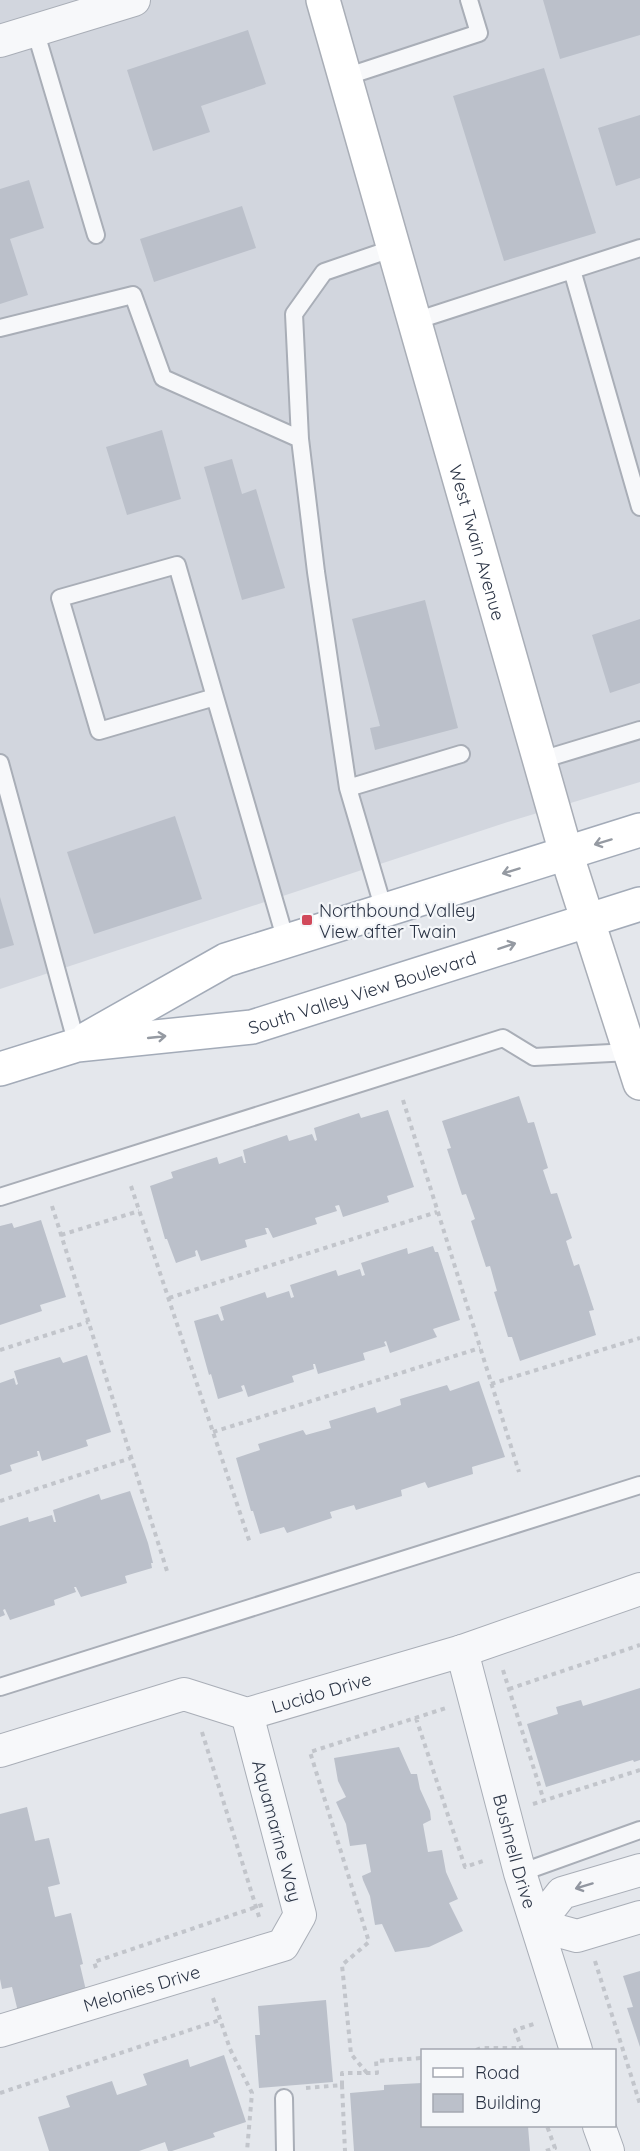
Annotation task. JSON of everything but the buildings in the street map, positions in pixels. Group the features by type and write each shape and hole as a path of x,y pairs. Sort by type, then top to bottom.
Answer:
{"main road":[{"name":"West Twain Avenue","path":"323,0 566,853 640,1083"},
{"name":"South Valley View Boulevard","path":"77,1045 226,960 640,830"},
{"name":"South Valley View Boulevard","path":"0,1069 77,1045 252,1028 640,904"}],"street":[{"path":"0,41 134,0"},
{"name":"Lucido Drive","path":"0,1751 184,1695 247,1714 462,1651 640,1589"},
{"name":"Bushnell Drive","path":"462,1651 504,1814 506,1868 537,1925 576,2049"},
{"name":"Aquamarine Way","path":"247,1714 300,1915 276,1947"},
{"path":"640,1870 562,1893 537,1925 577,1936 640,1917"},
{"name":"Melonies Drive","path":"0,2031 276,1947"},
{"path":"600,2127 608,2151"}],"lane":[{"path":"345,77 479,33 469,0"},
{"path":"35,30 96,235"},
{"path":"384,910 348,788 316,572 300,439 294,314 324,272 394,248"},
{"path":"415,321 640,248"},
{"path":"572,270 640,507"},
{"path":"0,328 133,295 163,378 300,439"},
{"path":"215,697 99,731 60,598 177,565 286,941"},
{"path":"541,760 640,730"},
{"path":"348,788 461,754"},
{"path":"0,762 77,1045"},
{"path":"0,1197 503,1038 534,1057 630,1052"},
{"path":"0,1687 640,1485"},
{"path":"506,1868 640,1830"},
{"path":"285,2151 290,2093"}],"path":[{"path":"403,1100 519,1472"},
{"path":"131,1186 250,1543"},
{"path":"50,1199 167,1571"},
{"path":"61,1235 139,1211"},
{"path":"169,1298 437,1212"},
{"path":"0,1350 88,1322"},
{"path":"491,1384 640,1338"},
{"path":"213,1432 480,1348"},
{"path":"0,1501 131,1458"},
{"path":"493,1640 544,1801"},
{"path":"509,1689 640,1646"},
{"path":"190,1696 257,1906 276,1947"},
{"path":"367,2073 351,2054 342,1965 369,1942 310,1752 474,1699"},
{"path":"416,1718 465,1868 486,1860 506,1868"},
{"path":"504,1814 640,1770"},
{"path":"105,1999 94,1962 257,1906 294,1896"},
{"path":"595,1959 640,2104"},
{"path":"204,1969 230,2049 252,2093 247,2151"},
{"path":"0,2093 220,2019"},
{"path":"478,2049 521,2049 515,2030 538,2022 540,2019"},
{"path":"345,2151 342,2073 377,2073 376,2061 421,2058"},
{"path":"290,2093 342,2085"},
{"path":"252,2093 263,2092"},
{"path":"546,2151 555,2148 547,2127"}],"shaded area":[{"path":"0,0 640,0 640,782 511,821 0,989"}],"place":[{"name":"Northbound Valley View after Twain","path":"307,920"}]}
